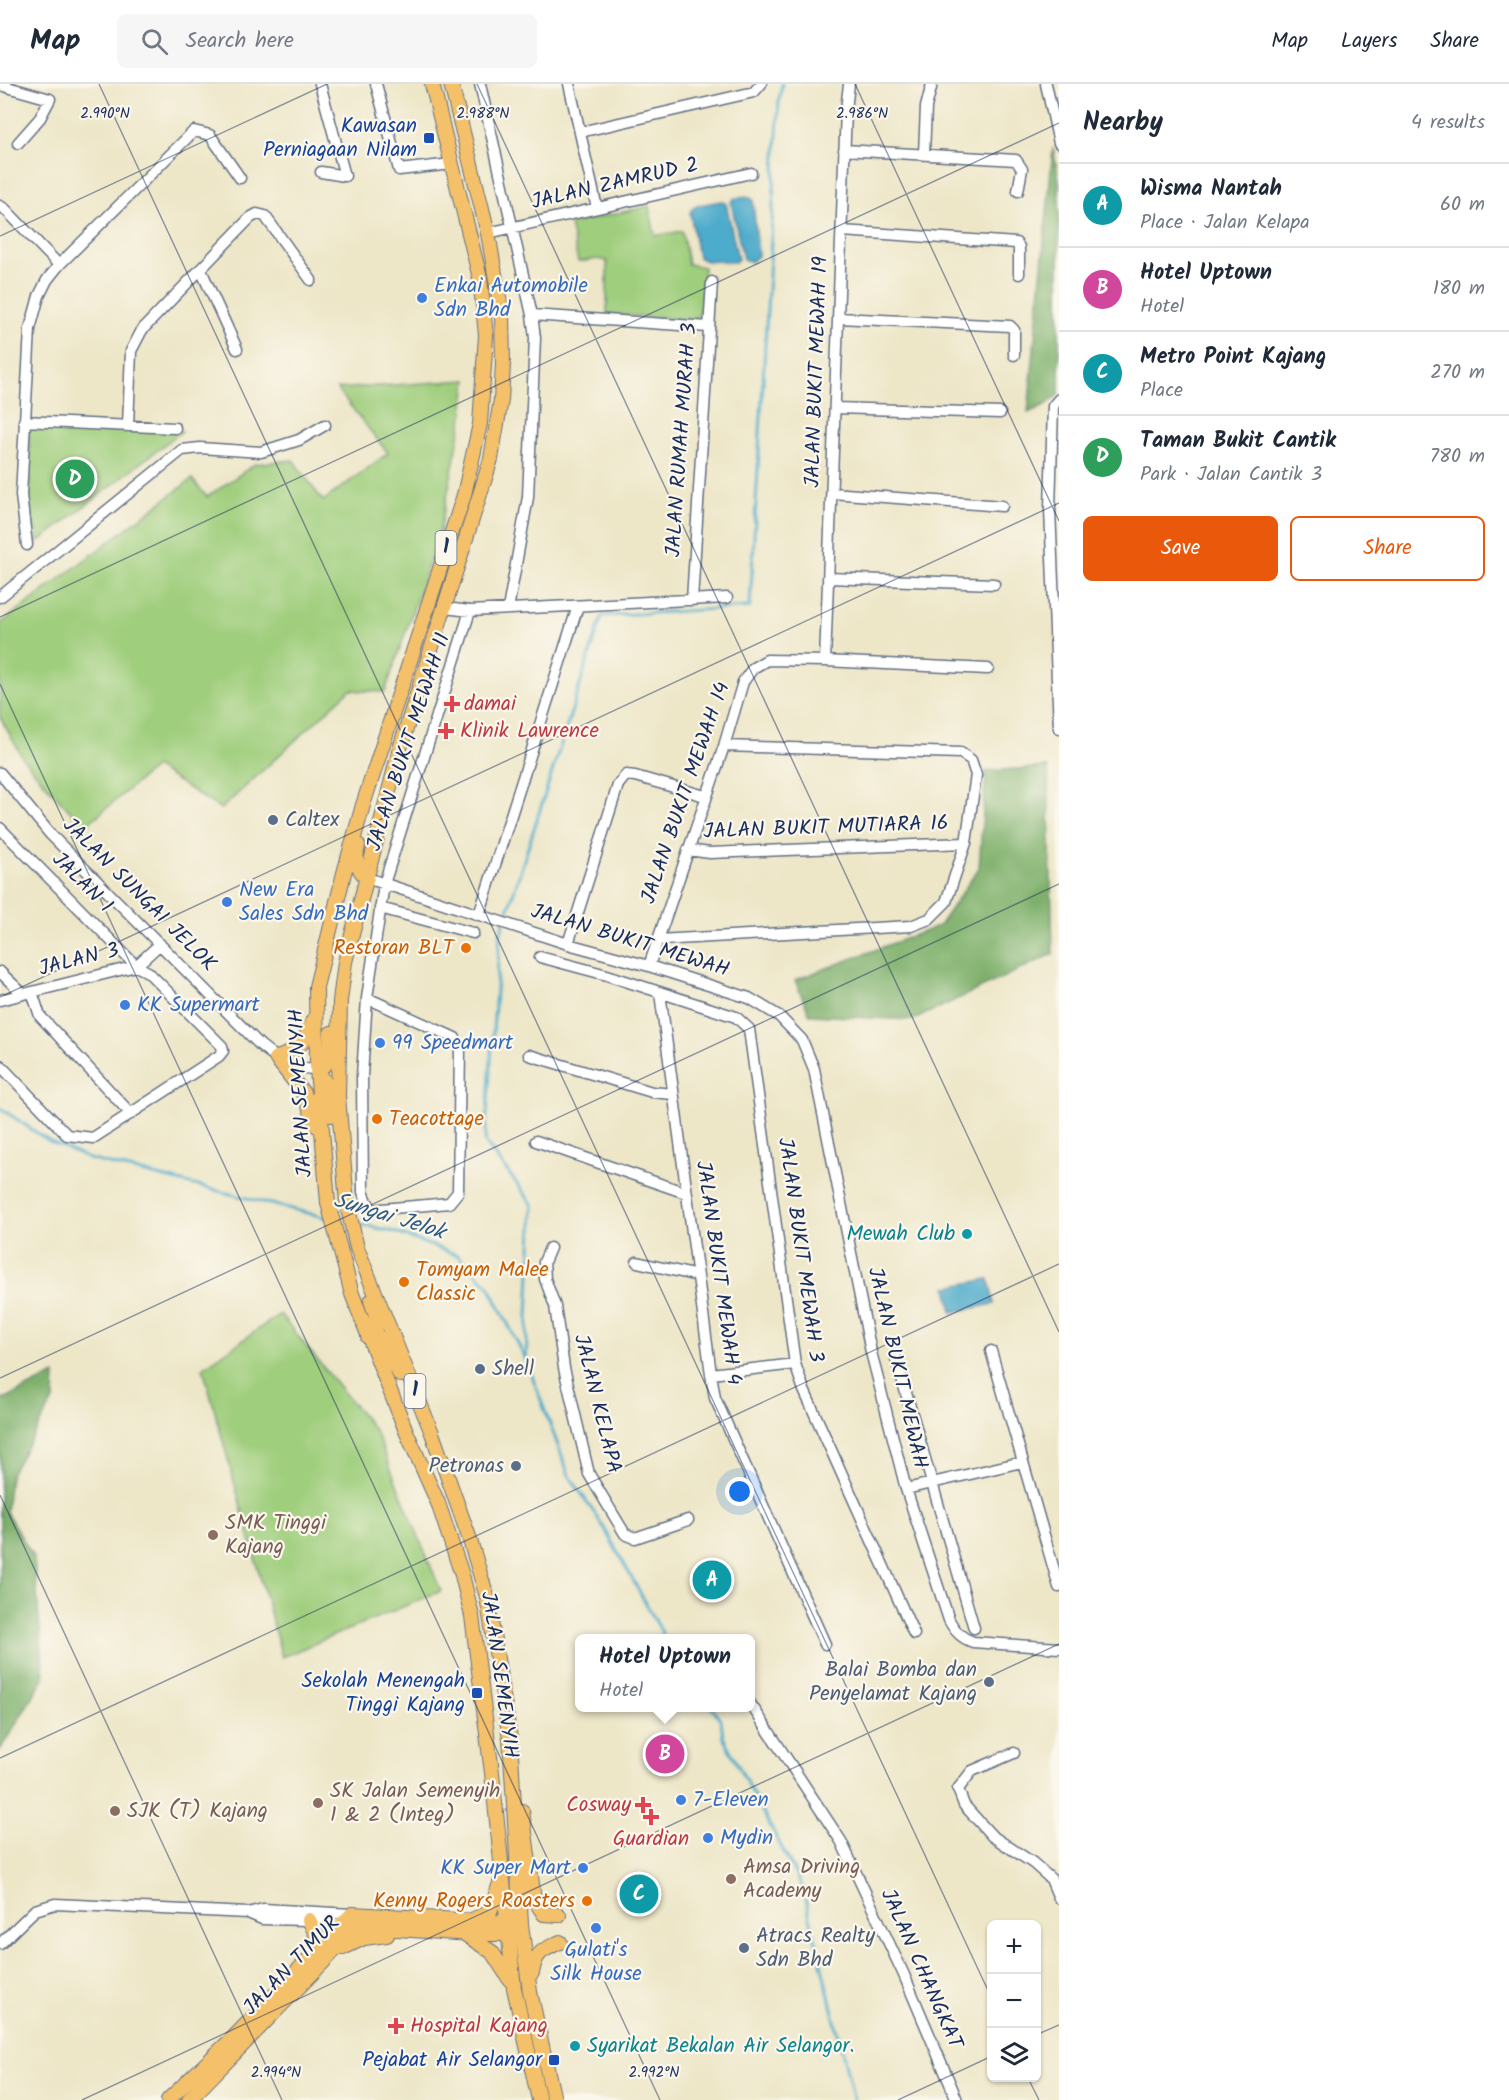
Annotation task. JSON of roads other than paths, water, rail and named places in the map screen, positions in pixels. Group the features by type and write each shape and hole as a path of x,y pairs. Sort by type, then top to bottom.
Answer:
{"main road":[{"name":"JALAN SEMENYIH","path":"432,84 480,278 485,324 485,367 480,424 464,495 363,805 318,977 317,1069 328,1203 340,1253 368,1337 438,1503 462,1575 472,1616 514,1988 539,2100"},
{"name":"JALAN SEMENYIH","path":"451,84 488,233 502,315 501,400 491,459 400,748 345,962 340,1000 338,1096 347,1204 358,1250 432,1433 469,1537 487,1597 510,1738 522,1930 530,1992 554,2100"},
{"path":"363,805 365,813 357,848 357,863 359,871 367,878"},
{"path":"336,906 351,885 367,878"},
{"path":"340,1000 333,1011 328,1063 325,1067 317,1069 328,1087 337,1160 344,1177"},
{"path":"317,1010 308,1035 298,1048 289,1055 276,1058 304,1094 322,1139"},
{"path":"358,1250 365,1283 376,1315 375,1332 368,1337"},
{"path":"368,1337 381,1338 386,1344 416,1411 432,1433"},
{"path":"510,1738 534,1899 544,1914 559,1916"},
{"path":"502,1877 490,1912 464,1928 492,1952 514,1988"},
{"path":"309,1920 318,1938 313,1956"},
{"name":"JALAN TIMUR","path":"356,1921 403,1929 507,1927 522,1930"},
{"name":"JALAN TIMUR","path":"168,2100 235,2036 313,1956 356,1921 464,1928"},
{"name":"JALAN TIMUR","path":"189,2100 333,1953 356,1921"},
{"path":"333,1953 364,1938 393,1934 403,1929"},
{"path":"530,1992 535,1958 540,1952 560,1942"}],"street":[{"path":"320,84 345,176 321,172"},
{"path":"376,84 399,170 452,164"},
{"path":"480,84 513,227 535,338 529,486 508,609"},
{"path":"569,84 597,208"},
{"path":"580,132 754,92 761,84"},
{"name":"JALAN BUKIT MEWAH 19","path":"825,661 844,150 849,84"},
{"path":"924,154 926,107 932,84"},
{"path":"1046,84 1059,143"},
{"path":"0,85 50,99 40,118 18,143"},
{"path":"27,545 21,495 30,329 39,296 47,280 59,265 194,131 210,135 240,178"},
{"path":"844,150 1016,160 1022,169 1018,191"},
{"name":"JALAN ZAMRUD 2","path":"488,233 751,173"},
{"path":"0,206 59,265"},
{"path":"128,426 132,351 142,330 250,218 257,214 265,216 311,279"},
{"path":"842,231 1016,243 1019,247 1019,274"},
{"path":"201,270 237,349"},
{"name":"JALAN RUMAH MURAH 3","path":"692,600 712,282"},
{"path":"532,315 709,327"},
{"path":"838,318 1010,326 1014,330 1014,355"},
{"path":"1059,399 1053,406 1059,728"},
{"path":"835,408 1000,413"},
{"path":"24,421 175,428"},
{"path":"0,597 182,450 200,448 261,452 299,440 326,425"},
{"path":"832,493 1002,506"},
{"path":"828,578 994,584"},
{"path":"445,609 471,611 728,598"},
{"path":"479,915 578,606"},
{"name":"JALAN BUKIT MEWAH 11","path":"367,998 455,1038 460,1048 458,1192 449,1203 371,1210 363,1192 362,1076 367,998 384,884 471,611"},
{"name":"JALAN BUKIT MEWAH 14","path":"649,966 705,796 724,746 743,681 753,668 766,660 825,661"},
{"path":"825,661 988,669"},
{"path":"658,940 911,926 928,920 946,902 966,843 976,775 971,760 961,753 724,746"},
{"name":"JALAN SUNGAI JELOK","path":"0,773 51,835 245,1030 276,1058 297,1069 317,1069"},
{"path":"568,944 618,785 626,776 635,776 705,796"},
{"name":"JALAN 1","path":"0,828 136,966 148,972 222,1046 224,1051 131,1114"},
{"name":"JALAN BUKIT MUTIARA 16","path":"687,850 710,853 966,843"},
{"name":"JALAN BUKIT MEWAH","path":"367,878 568,944 649,966 749,998 779,1016 802,1040 814,1069 871,1352 906,1489 950,1620 955,1630 965,1639 974,1642 1059,1648"},
{"path":"380,908 473,933"},
{"name":"JALAN 3","path":"0,1000 136,966 160,944"},
{"path":"540,957 660,993"},
{"path":"606,975 612,957"},
{"path":"0,972 27,993 40,1016 131,1114 93,1138 67,1135 0,1065"},
{"name":"JALAN BUKIT MEWAH 3","path":"660,993 736,1017 749,1029 795,1364 804,1390 914,1634"},
{"name":"JALAN BUKIT MEWAH 4","path":"660,993 711,1374 720,1410 825,1644"},
{"path":"529,1055 652,1092 673,1094"},
{"path":"536,1141 686,1193"},
{"name":"JALAN KELAPA","path":"550,1248 544,1262 545,1279 555,1306 564,1368 589,1474 626,1534 635,1538 688,1520"},
{"path":"637,1262 698,1276"},
{"path":"991,1351 1059,1587"},
{"path":"895,1355 974,1628"},
{"path":"711,1374 795,1364"},
{"path":"906,1489 1022,1462"},
{"name":"JALAN CHANGKAT","path":"755,1711 841,1841 904,1975 957,2100"},
{"path":"1014,1753 972,1771 958,1789 964,1805 992,1836 1033,1863 1051,1879 1059,1898"},
{"path":"0,1944 35,1910 55,1904 248,1913 262,1909 356,1921"},
{"path":"248,1913 262,1919 356,1921"}],"water":[{"path":"749,197 753,200 758,256 751,262 743,259 731,202 735,198"},
{"path":"721,201 726,203 738,259 735,262 706,261 698,257 690,212 695,206"},
{"path":"989,1279 994,1304 952,1312 947,1287"}],"waterway":[{"path":"526,1360 533,1205 485,1142 500,935 602,616 750,607 779,101 782,84"},
{"name":"Sungai Jelok","path":"0,1108 49,1141 89,1159 328,1218"},
{"name":"Sungai Jelok","path":"355,1223 394,1232 457,1255 489,1286 526,1360 569,1475 603,1526 663,1634"},
{"name":"Sungai Jelok","path":"715,1712 721,1720 723,1737 803,1888 854,2100"}],"place":[{"name":"Kawasan Perniagaan Nilam","path":"429,138"},
{"name":"Enkai Automobile Sdn Bhd","path":"422,298"},
{"name":"Taman Bukit Cantik","path":"75,479"},
{"name":"damai","path":"452,704"},
{"name":"Klinik Lawrence","path":"446,731"},
{"name":"Caltex","path":"273,820"},
{"name":"New Era Sales Sdn Bhd","path":"227,902"},
{"name":"Restoran BLT","path":"466,948"},
{"name":"KK Supermart","path":"125,1005"},
{"name":"99 Speedmart","path":"380,1043"},
{"name":"Teacottage","path":"377,1119"},
{"name":"Mewah Club","path":"967,1234"},
{"name":"Tomyam Malee Classic","path":"404,1282"},
{"name":"Shell","path":"480,1369"},
{"name":"Petronas","path":"516,1466"},
{"name":"SMK Tinggi Kajang","path":"213,1535"},
{"name":"Wisma Nantah","path":"712,1580"},
{"name":"Balai Bomba dan Penyelamat Kajang","path":"989,1682"},
{"name":"Sekolah Menengah Tinggi Kajang","path":"477,1693"},
{"name":"Hotel Uptown","path":"665,1754"},
{"name":"7-Eleven","path":"681,1800"},
{"name":"SK Jalan Semenyih 1 & 2 (Integ)","path":"318,1803"},
{"name":"Cosway","path":"643,1805"},
{"name":"SJK (T) Kajang","path":"115,1811"},
{"name":"Guardian","path":"651,1817"},
{"name":"Mydin","path":"708,1838"},
{"name":"KK Super Mart","path":"583,1868"},
{"name":"Amsa Driving Academy","path":"731,1879"},
{"name":"Metro Point Kajang","path":"639,1894"},
{"name":"Kenny Rogers Roasters","path":"587,1901"},
{"name":"Gulati's Silk House","path":"596,1928"},
{"name":"Atracs Realty Sdn Bhd","path":"744,1948"},
{"name":"Hospital Kajang","path":"396,2026"},
{"name":"Syarikat Bekalan Air Selangor.","path":"575,2046"},
{"name":"Pejabat Air Selangor","path":"554,2060"}]}
